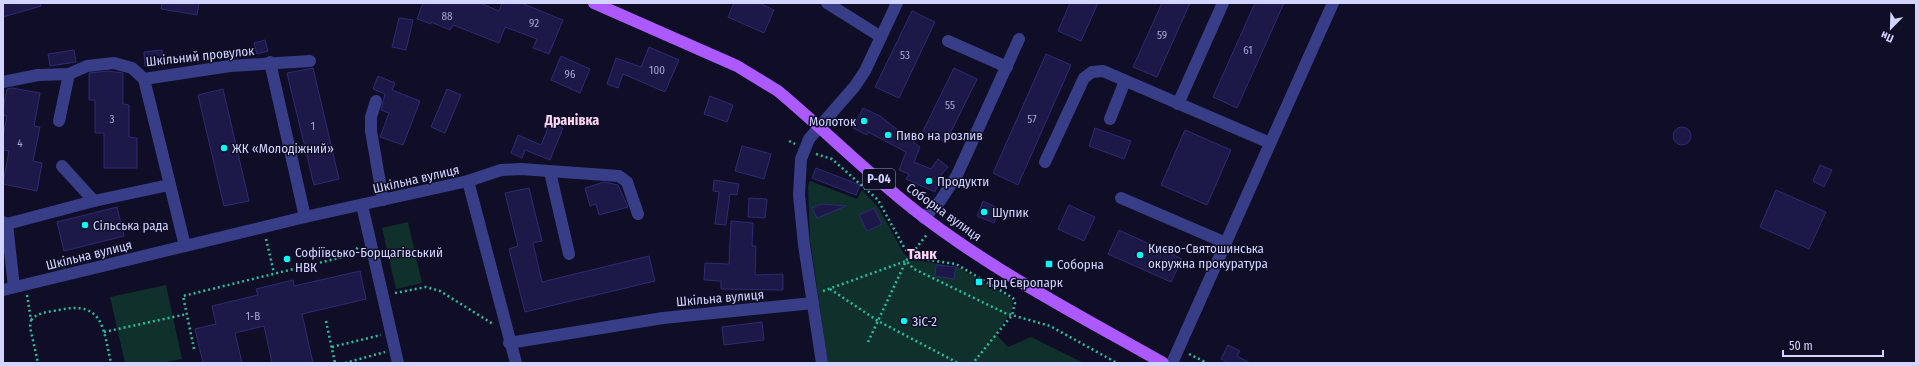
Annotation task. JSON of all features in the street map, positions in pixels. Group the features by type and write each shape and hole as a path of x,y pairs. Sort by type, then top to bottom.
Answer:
{"main road":[{"name":"Соборна вулиця","path":"594,3 757,76 778,91 819,125 929,221 1015,278 1163,363"}],"street":[{"path":"827,3 881,37"},
{"path":"822,363 812,299 799,195 799,177 804,148 819,125 855,86 897,3"},
{"path":"1178,104 1223,3"},
{"path":"1172,363 1333,3"},
{"path":"929,221 957,175 1019,39"},
{"path":"948,41 1007,67"},
{"name":"Шкільний провулок","path":"3,82 38,75 69,74 87,66 114,63 132,68 144,79 230,66 270,62 310,61"},
{"path":"270,62 305,217"},
{"path":"1045,162 1084,78 1092,72 1103,71 1270,144"},
{"path":"59,121 69,74"},
{"path":"144,79 184,246"},
{"path":"1110,119 1125,81"},
{"path":"376,101 371,116 371,131 383,200"},
{"path":"62,166 94,201"},
{"path":"468,181 501,170 521,169 619,176 627,182 638,214"},
{"path":"550,172 569,254"},
{"name":"Шкільна вулиця","path":"14,287 305,217 468,181 509,343 663,318 812,299"},
{"path":"14,287 5,223 94,201 169,185"},
{"path":"1121,198 1226,243"},
{"path":"362,205 398,363"},
{"path":"509,343 516,363"}],"path":[{"path":"789,141 832,159 866,188 878,200 904,249 911,255 916,258 956,264 1013,298 1015,303 1012,315 973,363"},
{"path":"868,342 906,261 911,255 929,221"},
{"path":"264,228 274,273"},
{"path":"194,349 183,296 351,254 356,247 371,243"},
{"path":"812,299 829,288 906,261"},
{"path":"906,261 914,269 1012,315 1050,326 1117,363"},
{"path":"383,296 426,286 440,291 497,326 505,324"},
{"path":"14,287 31,320"},
{"path":"829,288 878,321 958,363"},
{"path":"38,363 30,327 31,320 36,314 71,307 87,309 97,317 104,332 111,363"},
{"path":"104,332 187,314"},
{"path":"326,321 335,363"},
{"path":"332,347 391,333"},
{"path":"1178,348 1207,363"},
{"path":"345,363 395,350"}],"green space":[{"path":"810,181 857,199 862,190 878,207 904,254 914,260 958,267 1012,299 1012,310 996,334 1008,347 1031,337 1084,363 828,363 810,240 808,186"},
{"path":"408,222 422,283 396,289 382,228"},
{"path":"166,285 182,359 161,363 125,363 110,297"}],"building":[{"path":"3,3 40,3 41,6 3,17"},
{"path":"162,3 199,3 197,15 161,9"},
{"path":"423,3 480,3 499,11 502,3 521,3 563,20 549,54 533,48 537,39 505,27 499,43 453,25 450,30 431,22 431,24 417,19"},
{"path":"734,3 759,3 774,10 764,33 728,17"},
{"path":"1070,3 1098,3 1081,41 1058,31"},
{"path":"1162,3 1190,3 1157,77 1133,67"},
{"path":"1255,3 1284,3 1237,108 1213,97"},
{"path":"912,11 935,22 899,98 875,87"},
{"path":"399,18 413,20 406,50 392,47"},
{"path":"265,40 268,51 257,54 254,43"},
{"path":"649,47 679,60 665,92 623,74 618,88 607,84 616,58 641,67"},
{"path":"74,50 76,62 50,66 48,54"},
{"path":"162,50 163,64 145,66 144,52"},
{"path":"1046,54 1071,65 1018,185 993,173"},
{"path":"561,56 590,69 580,93 551,80"},
{"path":"313,68 339,179 314,185 287,73"},
{"path":"954,68 977,79 946,142 923,131"},
{"path":"108,71 123,73 123,104 129,105 129,137 137,138 137,168 104,168 104,133 95,133 95,100 89,100 89,73"},
{"path":"378,76 395,83 392,90 420,101 403,145 380,137 389,113 381,110 385,94 373,89"},
{"path":"12,88 40,93 34,126 40,127 33,161 42,163 37,191 3,184 9,151 3,150 3,136 7,116 3,115 3,109 7,89"},
{"name":"ЖК «Молодіжний»","path":"223,89 249,201 224,206 198,95"},
{"path":"447,89 461,95 445,133 431,127"},
{"path":"710,96 733,105 727,122 704,114"},
{"path":"863,108 880,116 920,147 914,162 931,169 938,159 948,167 942,174 935,192 906,179 909,174 899,170 906,152 868,132 867,135 853,128"},
{"path":"550,123 563,128 550,160 525,150 522,158 511,153 518,135 541,145"},
{"path":"1682,127 1686,128 1690,132 1690,140 1686,144 1682,145 1678,144 1674,140 1673,136 1674,132 1678,128"},
{"path":"1095,128 1131,141 1124,159 1089,146"},
{"path":"1185,130 1231,150 1207,205 1161,185"},
{"path":"742,146 771,154 764,179 735,171"},
{"path":"1820,165 1832,170 1824,187 1813,181"},
{"path":"816,168 860,185 856,195 812,178"},
{"path":"714,180 739,184 737,195 730,194 726,225 715,224 719,192 713,191"},
{"path":"604,182 618,185 628,207 599,215 596,204 590,206 585,188"},
{"path":"529,188 542,241 533,243 542,282 649,256 655,281 525,312 509,249 518,246 505,193"},
{"path":"1776,190 1826,212 1809,249 1760,227"},
{"path":"749,198 767,199 765,218 748,217"},
{"path":"983,201 1000,209 994,223 977,216"},
{"path":"822,204 846,206 817,218 812,208"},
{"path":"1069,205 1095,217 1084,241 1058,229"},
{"path":"117,207 124,236 64,251 57,222"},
{"path":"874,208 882,224 867,231 859,215"},
{"path":"731,221 753,223 752,246 756,246 755,275 783,274 783,290 721,289 721,281 704,280 705,263 729,264"},
{"path":"1119,230 1182,259 1171,282 1108,254"},
{"path":"936,265 956,267 954,279 935,276"},
{"path":"360,271 366,299 302,314 313,363 272,363 264,326 235,333 242,363 203,363 195,329 216,324 212,306 258,295 256,289 293,280 294,286"},
{"path":"762,322 764,340 724,345 722,327"},
{"path":"1228,345 1240,351 1237,356 1250,363 1229,363 1221,359"}],"place":[{"name":"Молоток","path":"864,121"},
{"name":"Пиво на розлив","path":"888,135"},
{"name":"ЖК «Молодіжний»","path":"224,148"},
{"name":"Продукти","path":"929,181"},
{"name":"Шупик","path":"984,212"},
{"name":"Сільська рада","path":"85,225"},
{"name":"Києво-Святошинська окружна прокуратура","path":"1140,255"},
{"name":"Софіївсько-Борщагівський НВК","path":"287,259"},
{"name":"Соборна","path":"1049,264"},
{"name":"Трц Європарк","path":"979,282"},
{"name":"ЗіС-2","path":"904,321"}],"district":[{"name":"Дранівка","path":"572,120"},
{"name":"Танк","path":"922,254"}]}
